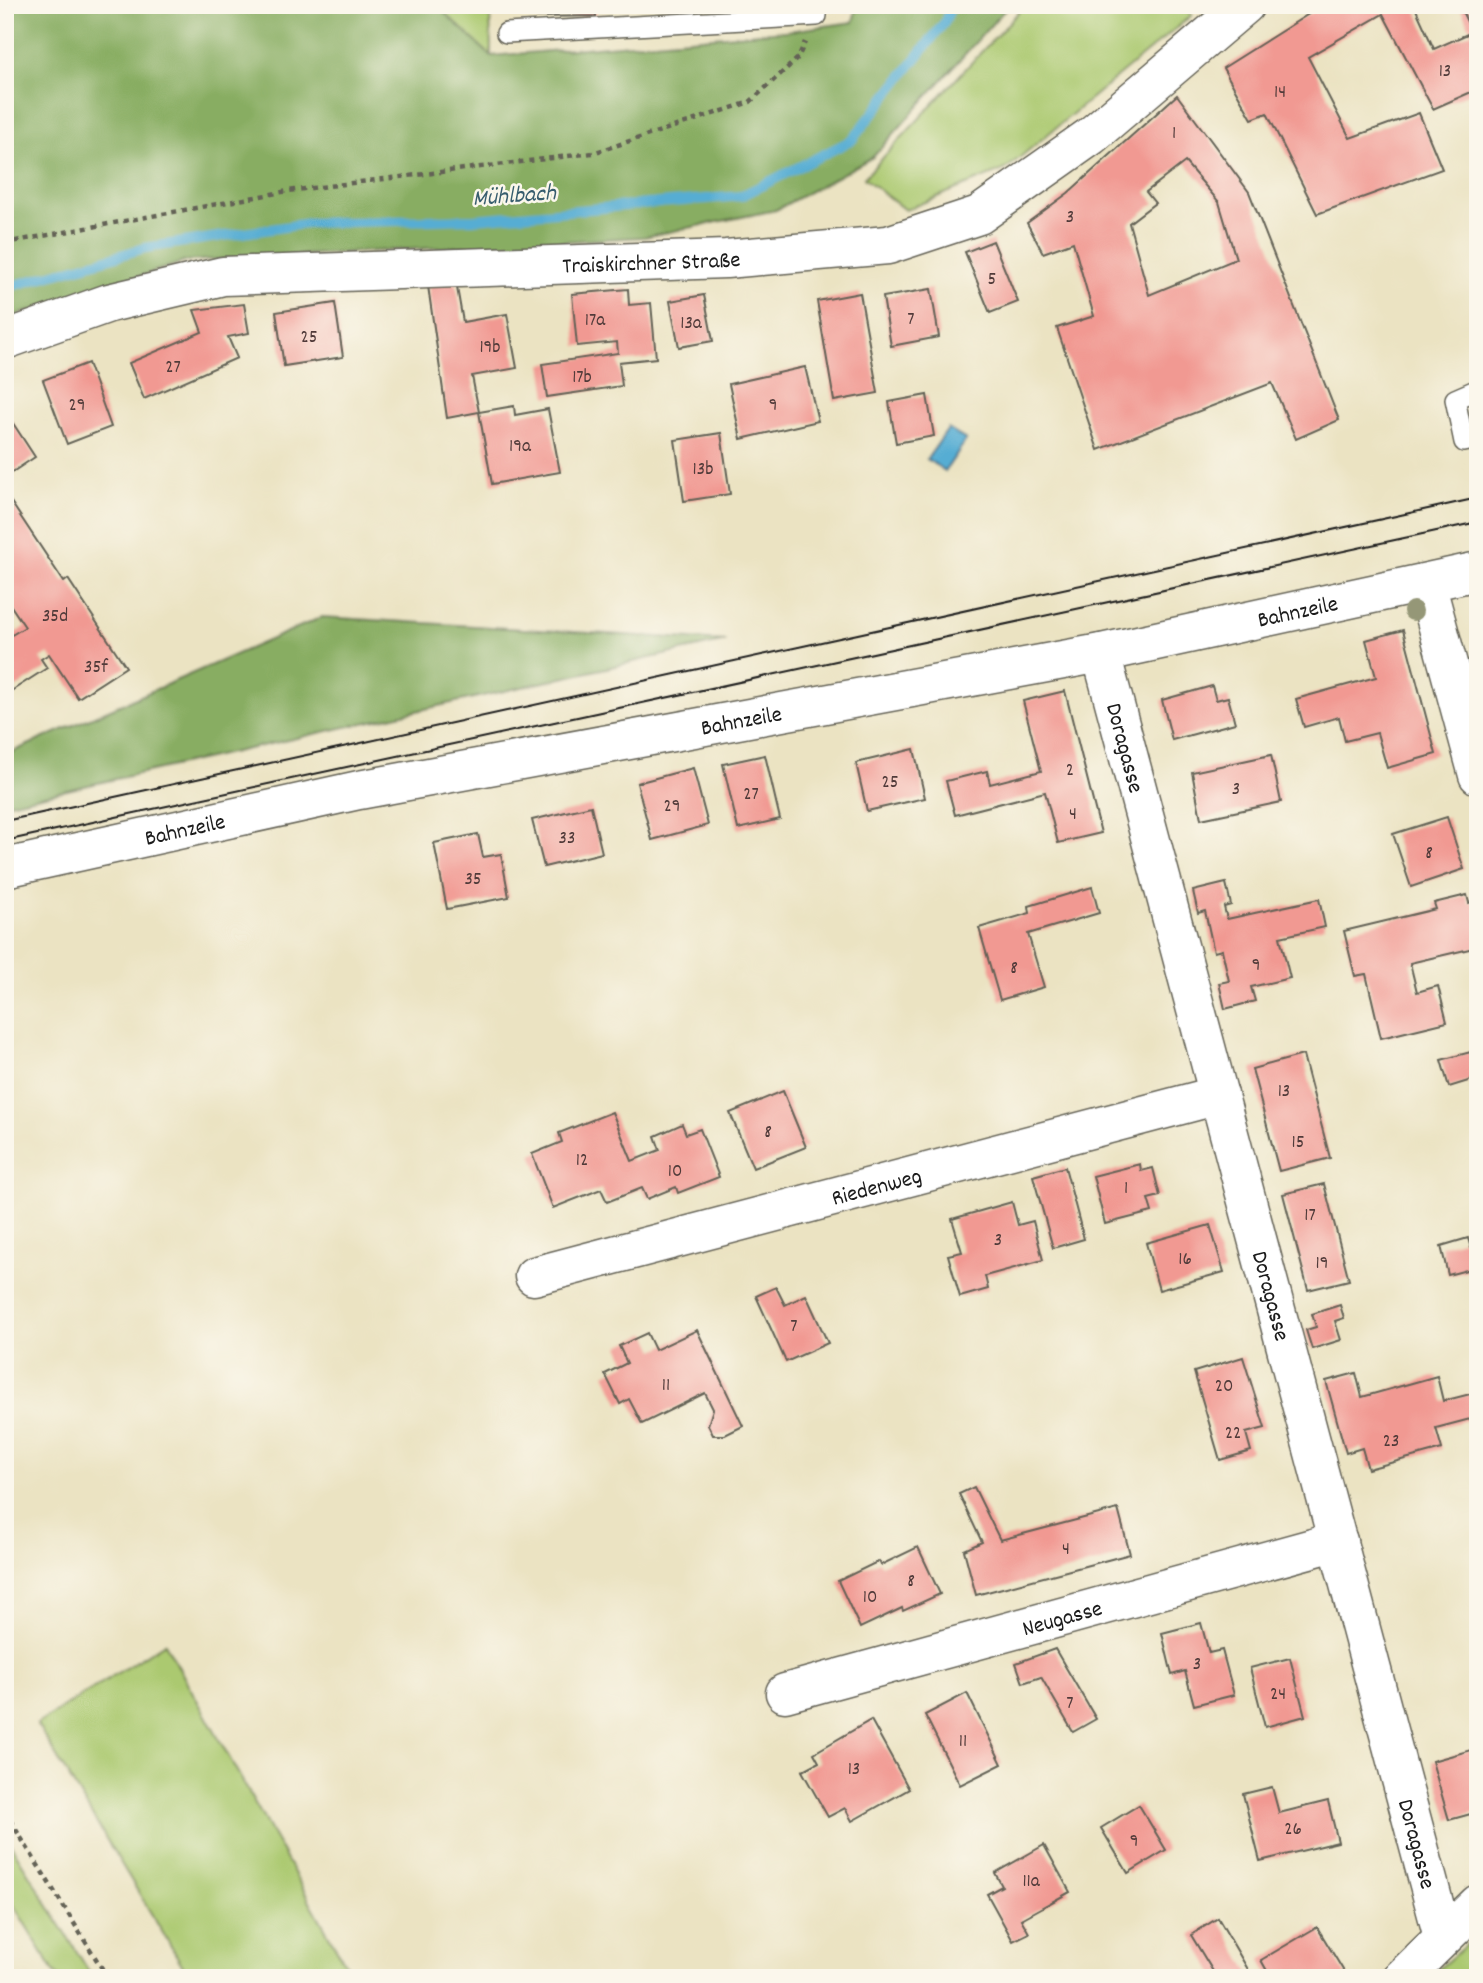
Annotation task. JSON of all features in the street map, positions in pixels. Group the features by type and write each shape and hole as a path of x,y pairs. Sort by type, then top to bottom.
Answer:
{"street":[{"name":"Traiskirchner Straße","path":"5,340 108,303 223,276 726,259 888,245 979,215 1091,136 1232,9"},
{"name":"Bahnzeile","path":"5,868 359,790 1101,653 1478,571"},
{"path":"1426,583 1478,775"},
{"name":"Doragasse","path":"1101,653 1443,1937"},
{"name":"Riedenweg","path":"534,1276 1219,1095"},
{"name":"Neugasse","path":"785,1693 1338,1541"},
{"path":"1402,1978 1478,1904"}],"lane":[{"path":"506,33 817,11"},
{"path":"1478,389 1455,399 1464,442 1478,439"}],"path":[{"path":"5,243 288,191 593,153 750,102 798,58 817,11"},
{"path":"5,1812 108,1978"}],"green space":[{"path":"5,5 436,5 491,56 796,30 853,22 857,5 1009,5 873,157 776,210 644,237 187,261 5,319"},
{"path":"436,5 490,5 491,56"},
{"path":"1025,5 1182,5 1192,15 1006,169 905,210 864,178"},
{"path":"322,617 726,641 5,804 5,755"},
{"path":"165,1643 353,1978 190,1978 37,1724"},
{"path":"5,1835 93,1978 58,1978 5,1891"},
{"path":"1468,1943 1478,1960 1478,1978 1436,1978 1434,1973"}],"water":[{"path":"948,429 966,440 945,471 927,459"}],"building":[{"path":"535,5 596,5 596,16 535,17"},
{"path":"1323,5 1414,5 1434,49 1472,32 1459,5 1478,5 1478,89 1433,109 1383,14 1308,57 1350,138 1419,113 1442,169 1317,214 1267,113 1252,119 1223,68"},
{"path":"1177,95 1249,192 1339,420 1296,439 1272,383 1098,450 1057,328 1094,316 1073,242 1043,253 1027,223 1068,193","holes":["1185,162 1219,202 1236,259 1149,295 1129,223 1155,203 1146,192"]},
{"path":"993,241 1018,302 990,313 965,252"},
{"path":"456,282 463,322 507,314 517,368 472,376 479,412 447,418 428,286"},
{"path":"628,289 629,305 651,303 656,358 619,362 622,386 547,397 542,364 618,353 617,342 577,346 572,294"},
{"path":"931,289 939,337 891,346 883,297"},
{"path":"860,293 878,393 834,401 817,301"},
{"path":"704,295 713,341 679,347 670,301"},
{"path":"335,303 343,357 284,366 276,312"},
{"path":"244,304 249,333 228,337 237,358 144,399 129,363 202,332 194,310"},
{"path":"88,363 111,427 67,444 43,380"},
{"path":"805,367 818,421 741,439 729,384"},
{"path":"927,395 934,436 896,443 889,402"},
{"path":"514,406 515,415 548,409 560,472 492,484 479,412"},
{"path":"5,411 35,457 5,477"},
{"path":"721,433 730,494 684,501 675,440"},
{"path":"5,493 64,582 68,579 126,667 78,698 49,654 41,659 47,668 5,695 5,639 25,627 5,597"},
{"path":"1403,630 1436,754 1387,768 1377,733 1345,741 1339,717 1304,727 1296,699 1376,677 1366,640"},
{"path":"1212,686 1216,700 1228,697 1235,723 1172,740 1162,700"},
{"path":"1065,691 1101,833 1058,843 1045,792 955,815 946,781 987,771 990,784 1041,771 1023,701"},
{"path":"914,749 925,798 867,811 856,763"},
{"path":"765,755 780,819 738,829 723,764"},
{"path":"1271,755 1281,802 1201,819 1192,772"},
{"path":"693,768 708,825 652,840 637,783"},
{"path":"591,806 602,853 544,867 532,820"},
{"path":"1447,817 1464,869 1411,887 1393,834"},
{"path":"478,834 483,857 501,854 509,897 447,909 434,843"},
{"path":"1226,883 1231,905 1224,907 1227,919 1319,899 1325,927 1280,937 1290,978 1251,987 1255,1001 1225,1009 1219,983 1229,981 1222,950 1214,952 1205,911 1198,913 1193,891"},
{"path":"1092,887 1099,913 1028,934 1044,987 1000,1000 979,928 1030,913 1029,906"},
{"path":"1467,895 1469,903 1474,901 1478,915 1478,947 1410,963 1417,992 1438,986 1447,1022 1381,1038 1366,974 1355,976 1344,931 1436,909 1434,903"},
{"path":"1478,1050 1478,1078 1449,1087 1441,1060"},
{"path":"1303,1055 1330,1158 1279,1171 1252,1069"},
{"path":"783,1091 806,1147 753,1168 730,1113"},
{"path":"612,1112 632,1161 660,1150 655,1136 682,1124 686,1134 700,1129 719,1177 678,1193 676,1187 647,1199 642,1188 607,1202 601,1189 553,1208 532,1154 562,1142 559,1133"},
{"path":"1140,1164 1141,1171 1153,1168 1160,1196 1148,1199 1152,1212 1105,1224 1093,1176"},
{"path":"1065,1167 1084,1239 1053,1248 1033,1176"},
{"path":"1324,1184 1349,1280 1308,1290 1283,1194"},
{"path":"1012,1202 1018,1225 1033,1221 1043,1260 985,1276 988,1289 960,1297 948,1255 962,1252 952,1219"},
{"path":"1210,1225 1224,1272 1159,1290 1146,1243"},
{"path":"1468,1238 1471,1248 1478,1246 1478,1267 1448,1275 1441,1246"},
{"path":"776,1287 785,1305 806,1295 828,1343 786,1362 756,1296"},
{"path":"1340,1305 1344,1318 1335,1321 1341,1340 1312,1349 1306,1330 1316,1327 1312,1314"},
{"path":"697,1330 743,1426 725,1435 713,1435 708,1425 713,1409 705,1393 642,1424 629,1399 620,1404 605,1374 627,1363 619,1346 647,1333 655,1350"},
{"path":"1243,1357 1265,1428 1246,1433 1251,1451 1220,1460 1194,1372"},
{"path":"1356,1373 1362,1397 1437,1376 1443,1401 1478,1392 1478,1417 1436,1428 1442,1449 1368,1469 1362,1448 1346,1453 1326,1381"},
{"path":"974,1487 1000,1540 1118,1509 1130,1554 976,1595 964,1550 982,1542 959,1494"},
{"path":"918,1547 940,1594 860,1628 838,1581 879,1561 881,1565"},
{"path":"1201,1623 1209,1653 1222,1650 1234,1695 1194,1705 1185,1671 1172,1675 1162,1633"},
{"path":"1055,1649 1096,1719 1073,1732 1041,1677 1023,1683 1016,1663"},
{"path":"1290,1658 1305,1716 1265,1727 1250,1668"},
{"path":"967,1693 1002,1764 960,1785 925,1715"},
{"path":"871,1720 909,1789 852,1821 845,1808 828,1817 802,1771 819,1762 814,1753"},
{"path":"1475,1749 1478,1760 1478,1812 1449,1820 1432,1761"},
{"path":"1272,1787 1279,1813 1328,1801 1338,1842 1260,1861 1243,1794"},
{"path":"1139,1805 1166,1850 1128,1873 1101,1828"},
{"path":"1044,1845 1070,1892 1021,1919 1029,1933 1013,1941 987,1894 1002,1886 995,1873"},
{"path":"1218,1918 1253,1978 1217,1978 1191,1935"},
{"path":"1317,1927 1346,1975 1341,1978 1271,1978 1261,1960"}],"waterway":[{"name":"Mühlbach","path":"5,288 145,248 310,223 475,219 741,196 852,140 944,23 952,5"}],"tram line":[{"path":"5,821 1478,498"},
{"path":"5,841 1478,522"}]}
